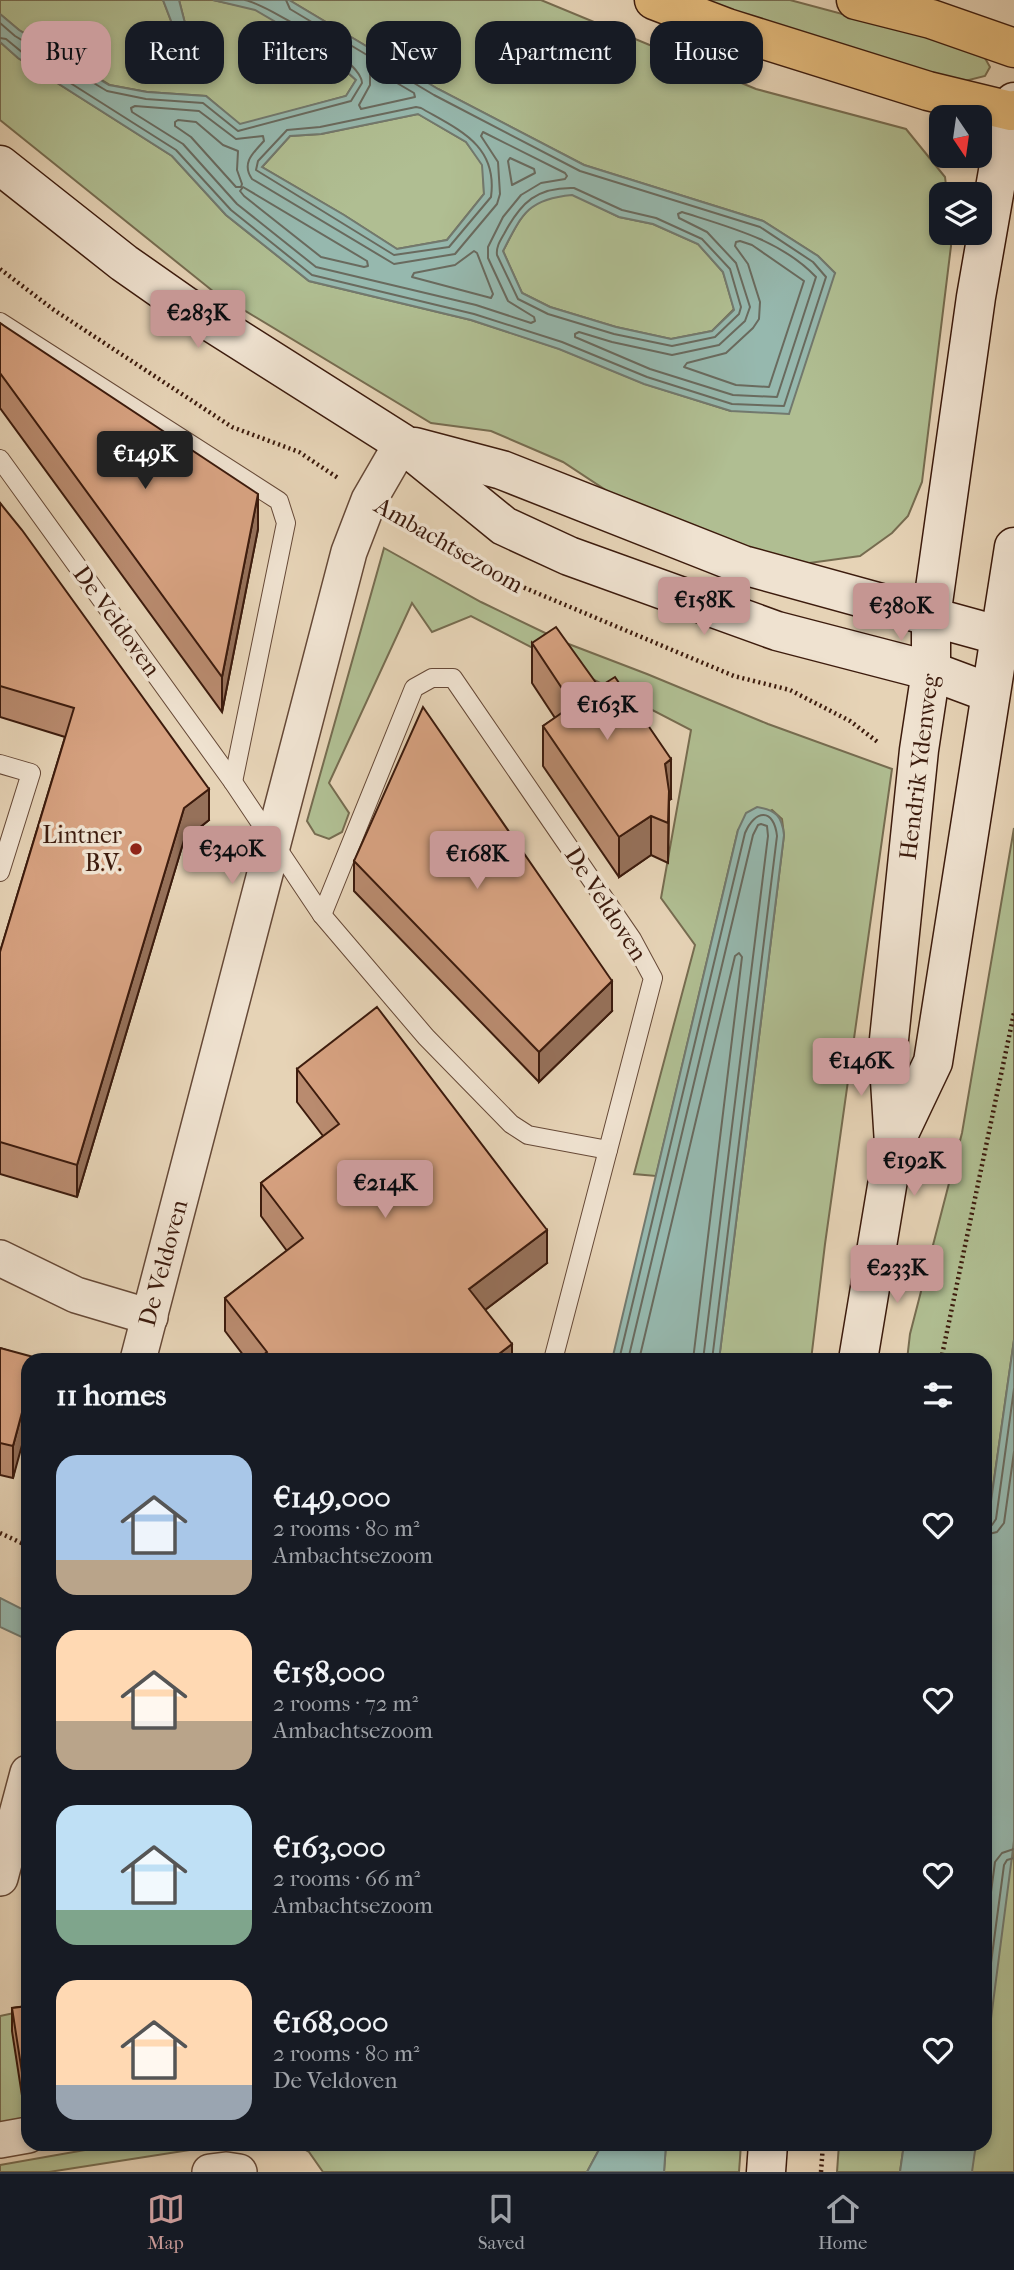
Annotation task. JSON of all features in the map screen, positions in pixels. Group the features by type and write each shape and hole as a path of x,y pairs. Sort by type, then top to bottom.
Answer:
{"highway":[{"path":"654,0 727,28 928,90 1013,107"},
{"path":"856,0 945,9 1014,48"}],"main road":[{"name":"Hendrik Ydenweg","path":"859,1353 894,1144 888,1049 919,750 931,671 931,617 976,297 998,171 1013,107"},
{"name":"Ambachtsezoom","path":"0,165 124,263 184,305 402,443 504,526 569,556 777,631 931,671 1002,696"},
{"name":"Ambachtsezoom","path":"402,443 502,470 743,565 1007,637"},
{"name":"Hendrik Ydenweg","path":"894,1144 933,1062 1002,696 1014,547"},
{"path":"766,2172 768,2151"}],"street":[{"name":"De Veldoven","path":"140,1353 349,552 369,500 402,443"},
{"path":"0,1258 76,1295 150,1317"},
{"path":"0,1878 21,1799"},
{"path":"0,2140 21,2136"},
{"path":"210,2172 239,2172"}],"lane":[{"path":"0,322 279,501 286,523 233,782"},
{"name":"De Veldoven","path":"0,459 233,782 322,915 426,1037 511,1124 528,1135 608,1150"},
{"name":"De Veldoven","path":"322,915 414,688 432,678 453,678 632,939 653,978 555,1353"},
{"path":"0,764 31,773 0,872"}],"path":[{"name":"Ambachtsezoom","path":"0,269 54,310 232,427 299,452 369,500 486,572 734,676 790,690 850,721 880,743 919,750"},
{"path":"943,1353 1014,1013"},
{"path":"0,1533 21,1543"},
{"path":"821,2172 822,2151"}],"green space":[{"path":"0,0 163,0 171,21 125,21 125,84 224,84 224,21 184,21 179,0 213,0 255,9 275,21 238,21 238,84 352,84 352,76 356,80 346,96 240,125 206,96 147,92 108,84 111,84 111,21 21,21 21,31 0,14"},
{"path":"289,0 541,0 592,21 475,21 475,84 636,84 636,39 650,45 650,84 744,84 906,129 929,157 929,168 938,168 945,177 946,182 929,182 929,245 951,246 922,482 908,516 892,533 860,556 795,565 639,512 563,462 491,431 431,423 214,292 0,120 0,42 21,60 21,84 59,84 172,156 226,215 309,281 471,320 560,349 645,384 731,411 835,273 818,256 763,221 584,165 430,84 461,84 461,21 366,21 366,46 352,38 352,21 324,21"},
{"path":"694,0 790,0 981,51 990,67 985,76 957,83"},
{"path":"418,114 466,142 483,165 484,194 447,240 397,249 262,167 290,136 321,134"},
{"path":"572,194 619,217 653,224 698,244 723,272 734,309 712,331 671,339 616,327 550,307 522,293 503,251 528,210 545,200"},
{"path":"384,548 481,602 566,643 768,724 892,769 812,1353 720,1353 784,835 782,819 772,810 738,830 656,1176 634,1174 695,945 661,898 691,730 471,616 432,632 412,603 329,783 349,813 342,832 329,839 315,834 307,821"},
{"path":"1014,828 1014,1340 992,1494 992,1353 908,1353 910,1334 962,1133"},
{"path":"1014,1633 1014,2172 949,2172 951,2151 992,2151 992,1814"},
{"path":"21,2012 21,2122 0,2126 0,2016"},
{"path":"79,2151 183,2151 49,2172 0,2172 0,2165"},
{"path":"598,2151 587,2172 323,2172 309,2152"},
{"path":"666,2151 740,2151 739,2172 664,2172"},
{"path":"838,2151 903,2151 900,2172 837,2172"}],"water":[{"path":"163,0 179,0 184,21 171,21"},
{"path":"213,0 289,0 324,21 274,21 255,10"},
{"path":"0,14 19,30 21,60 0,42"},
{"path":"352,38 366,46 366,84 430,84 584,165 763,221 818,256 835,273 789,414 731,411 644,384 559,349 471,320 309,281 226,215 172,156 59,84 107,84 147,92 206,96 240,124 346,96 356,80 352,76","holes":["418,114 466,142 482,165 484,194 447,240 397,249 262,167 290,136 321,134","572,195 619,217 653,224 698,244 723,272 734,310 712,331 671,339 616,327 550,307 522,293 503,251 528,211 545,200"]},
{"path":"757,807 769,810 777,815 782,823 784,835 720,1353 614,1353 738,830 746,813"},
{"path":"1014,1340 1014,1841 992,2011 992,1494"},
{"path":"0,1598 21,1608 21,1637 0,1627"},
{"path":"598,2151 666,2151 664,2172 587,2172"},
{"path":"903,2151 975,2151 972,2172 900,2172"}],"building":[{"path":"0,323 258,494 222,677 0,373"},
{"path":"0,503 209,789 184,808 77,1165 0,1142 0,952 74,708 0,686"},
{"path":"556,627 599,687 615,677 671,759 665,764 669,791 668,823 651,816 619,837 543,726 573,705 532,643"},
{"path":"423,707 612,981 539,1052 354,861"},
{"path":"377,1007 547,1230 469,1289 512,1344 500,1353 266,1353 225,1298 303,1238 261,1183 339,1124 297,1069"},
{"path":"0,1348 21,1354 21,1416 13,1446 0,1443"},
{"path":"21,2007 21,2066 12,2008"}],"place":[{"name":"Lintner B.V.","path":"136,849"}]}
